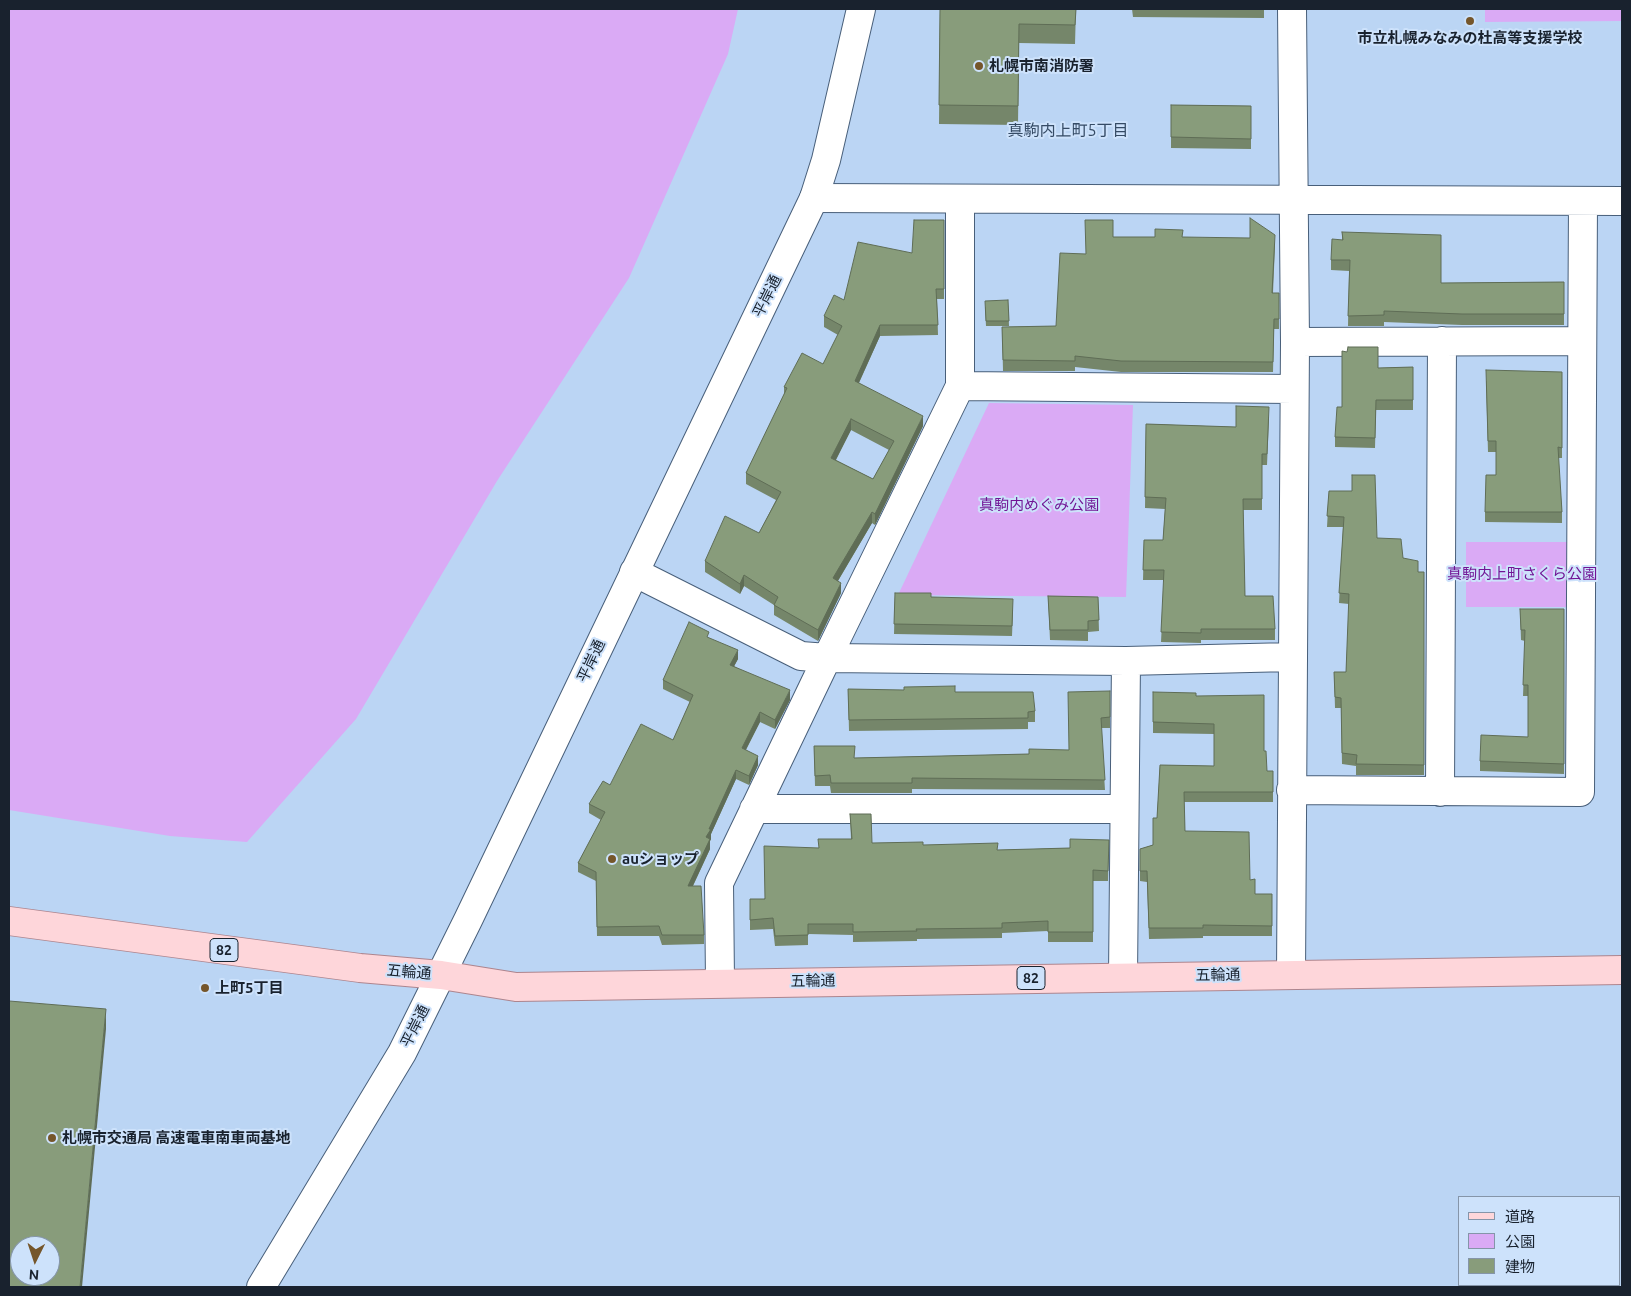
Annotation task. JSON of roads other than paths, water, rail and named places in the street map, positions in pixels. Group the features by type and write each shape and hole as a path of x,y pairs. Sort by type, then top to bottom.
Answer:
{"main road":[{"name":"五輪通","path":"9,921 360,968 440,975 516,987 720,982 1622,970"}],"street":[{"name":"平岸通","path":"261,1287 402,1053 814,198 826,160 861,9"},
{"path":"1291,974 1291,657 1294,342 1292,9"},
{"path":"814,198 1622,201"},
{"path":"720,982 719,883 960,386 960,200"},
{"path":"1291,790 1580,792 1583,201"},
{"path":"1440,792 1442,341"},
{"path":"1294,342 1582,341"},
{"path":"960,386 1293,389"},
{"path":"634,572 802,656 827,658 1126,661 1291,657"},
{"path":"1123,977 1126,661"},
{"path":"754,809 1124,809"}],"place":[{"name":"市立札幌みなみの杜高等支援学校","path":"1470,21"},
{"name":"札幌市南消防署","path":"979,66"},
{"name":"auショップ","path":"612,859"},
{"name":"上町5丁目","path":"205,988"},
{"name":"札幌市交通局 高速電車南車両基地","path":"52,1138"}],"district":[{"name":"真駒内上町5丁目","path":"1068,131"}],"park label":[{"name":"真駒内めぐみ公園","path":"1039,505"},
{"name":"真駒内上町さくら公園","path":"1522,574"}]}
